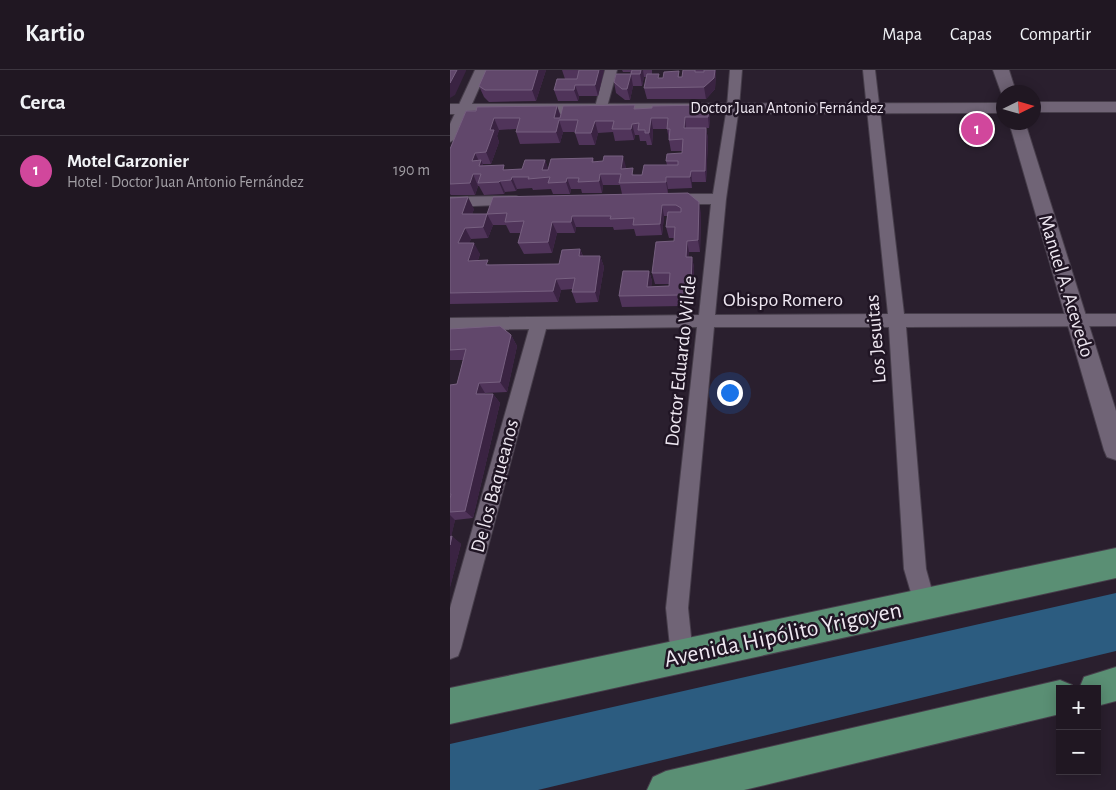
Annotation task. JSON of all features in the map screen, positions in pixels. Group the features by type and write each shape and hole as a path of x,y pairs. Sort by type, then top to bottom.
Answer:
{"highway":[{"name":"Avenida Hipólito Yrigoyen","path":"450,706 1116,563"},
{"path":"682,788 1056,698"}],"street":[{"path":"450,138 457,109 481,70"},
{"path":"601,108 611,70"},
{"name":"Doctor Eduardo Wilde","path":"682,656 677,608 719,199 733,107 736,70"},
{"name":"Los Jesuitas","path":"869,70 897,322 915,569 925,605"},
{"path":"1001,70 1006,85"},
{"name":"Doctor Juan Antonio Fernández","path":"457,109 733,107 996,108"},
{"path":"1041,107 1116,107"},
{"name":"Manuel A. Acevedo","path":"1019,130 1116,450"},
{"path":"659,200 719,199"},
{"path":"450,202 530,201"},
{"name":"Obispo Romero","path":"450,324 1116,320"},
{"name":"De los Baqueanos","path":"450,648 539,324"}],"water":[{"path":"1116,593 1116,651 538,790 450,790 450,744"}],"building":[{"path":"450,70 457,70 450,83"},
{"path":"486,70 538,70 532,90 485,90 479,86"},
{"path":"579,70 599,70 595,85 575,85 574,90 554,90 557,79 577,79"},
{"path":"632,70 641,70 640,74 631,74"},
{"path":"683,70 704,72 704,70 715,70 714,78 704,87 644,88 647,74 659,74 658,78 663,78 664,72 679,71 678,77 682,77"},
{"path":"616,74 631,74 627,89 622,89 614,82"},
{"path":"635,105 634,109 652,108 652,106 704,105 709,108 708,117 685,117 684,128 706,128 705,171 691,171 690,177 666,177 666,182 619,183 621,174 600,174 599,181 578,182 579,178 567,178 566,182 548,183 550,177 528,179 529,177 512,177 511,180 478,183 481,174 473,174 470,183 450,184 450,149 466,111 476,111 477,107 557,106 554,118 560,118 563,106","holes":["494,118 520,118 516,132 556,132 559,120 578,120 575,133 591,133 595,121 614,121 612,129 631,129 632,124 639,123 638,130 645,130 645,133 649,133 651,118 668,118 669,140 683,139 682,153 667,154 666,161 678,161 678,165 644,165 642,175 632,175 633,168 621,169 623,156 604,156 603,161 592,162 593,158 551,159 548,170 542,170 545,160 525,160 522,169 503,170 504,165 479,166 481,160 472,161 475,153 486,152 494,130 490,130"]},
{"path":"688,193 699,202 698,240 687,241 686,257 692,257 691,286 681,295 619,296 623,271 649,271 647,287 669,286 670,273 652,273 656,242 674,241 675,227 666,227 668,212 681,212 681,208 676,205 662,205 660,224 633,225 634,218 610,219 611,216 572,216 571,222 552,222 548,242 518,243 524,221 505,222 507,213 487,214 493,197"},
{"path":"468,197 462,214 487,214 483,227 465,228 458,243 474,243 468,261 488,260 486,265 559,264 562,250 580,249 579,256 600,256 595,292 572,292 575,278 556,279 553,291 450,293 450,198"},
{"path":"500,326 511,335 500,382 479,383 476,394 493,394 465,511 450,512 450,385 457,384 466,349 450,350 450,329"}],"place":[{"name":"Motel Garzonier","path":"977,129"}]}
